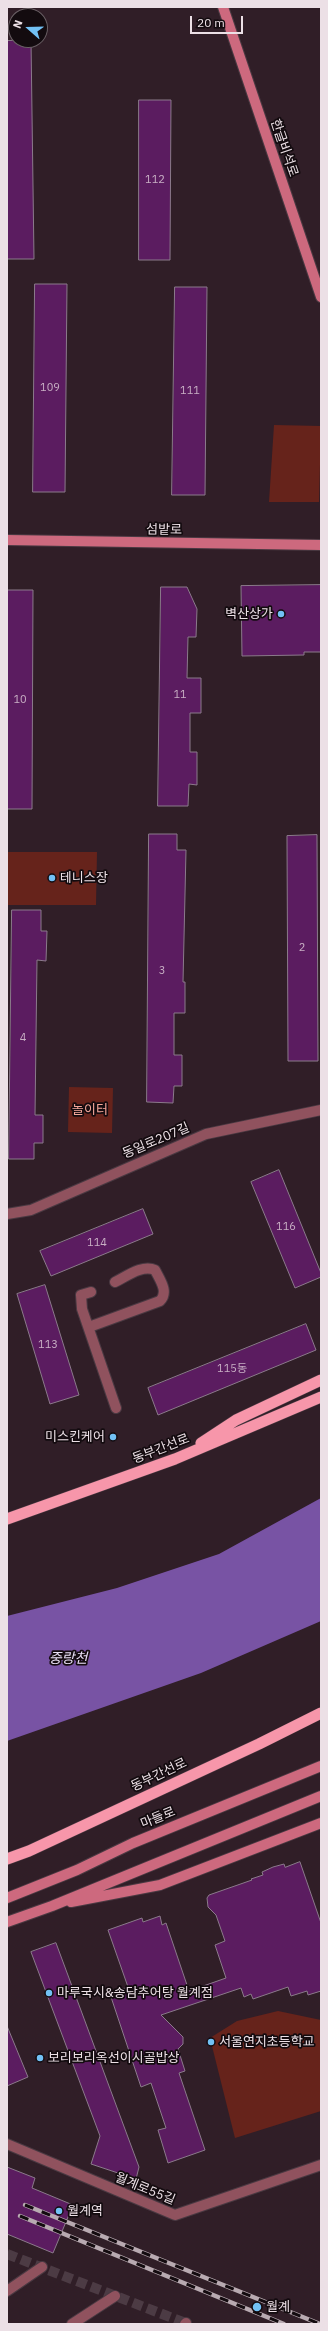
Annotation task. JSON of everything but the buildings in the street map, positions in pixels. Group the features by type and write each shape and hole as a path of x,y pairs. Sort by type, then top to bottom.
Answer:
{"highway":[{"path":"175,1459 236,1420 321,1380"},
{"name":"동부간선로","path":"7,1519 175,1459 321,1397"},
{"name":"동부간선로","path":"7,1860 30,1851 259,1744 321,1713"},
{"path":"259,1744 321,1722"}],"main road":[{"name":"한글비석로","path":"223,7 321,297"},
{"name":"섬밭로","path":"7,540 321,546"},
{"name":"마들로","path":"7,1898 77,1870 133,1843 321,1766"},
{"path":"7,1922 52,1906 321,1796"},
{"path":"52,1906 160,1885 321,1823"}],"street":[{"name":"동일로207길","path":"7,1214 31,1210 206,1134 321,1110"},
{"path":"89,1327 160,1301 164,1297 165,1290 156,1270 151,1268 145,1267 116,1282"},
{"path":"91,1292 80,1297 82,1309 116,1408"},
{"name":"월계로55길","path":"7,2144 175,2215 321,2165"},
{"path":"7,2291 42,2267"},
{"path":"72,2324 115,2296"}],"green space":[{"path":"274,425 321,426 319,502 269,502"},
{"name":"테니스장","path":"7,852 97,852 96,905 7,905"},
{"name":"놀이터","path":"69,1087 113,1088 112,1133 68,1132"},
{"path":"278,2011 321,2020 321,2111 235,2138 210,2038 237,2021"}],"water":[{"name":"중랑천","path":"321,1498 321,1621 201,1673 7,1741 7,1616 117,1588 219,1554"}],"tunnel":[{"path":"7,2254 188,2324"}],"railway":[{"path":"25,2205 320,2324"},
{"path":"20,2216 284,2324"}],"place":[{"name":"벽산상가","path":"281,614"},
{"name":"테니스장","path":"52,878"},
{"name":"미스킨케어","path":"113,1437"},
{"name":"마루국시&송담추어탕 월계점","path":"49,1993"},
{"name":"서울연지초등학교","path":"211,2042"},
{"name":"보리보리옥선이시골밥상","path":"40,2058"},
{"name":"월계역","path":"59,2211"},
{"name":"월계","path":"257,2307"}]}
